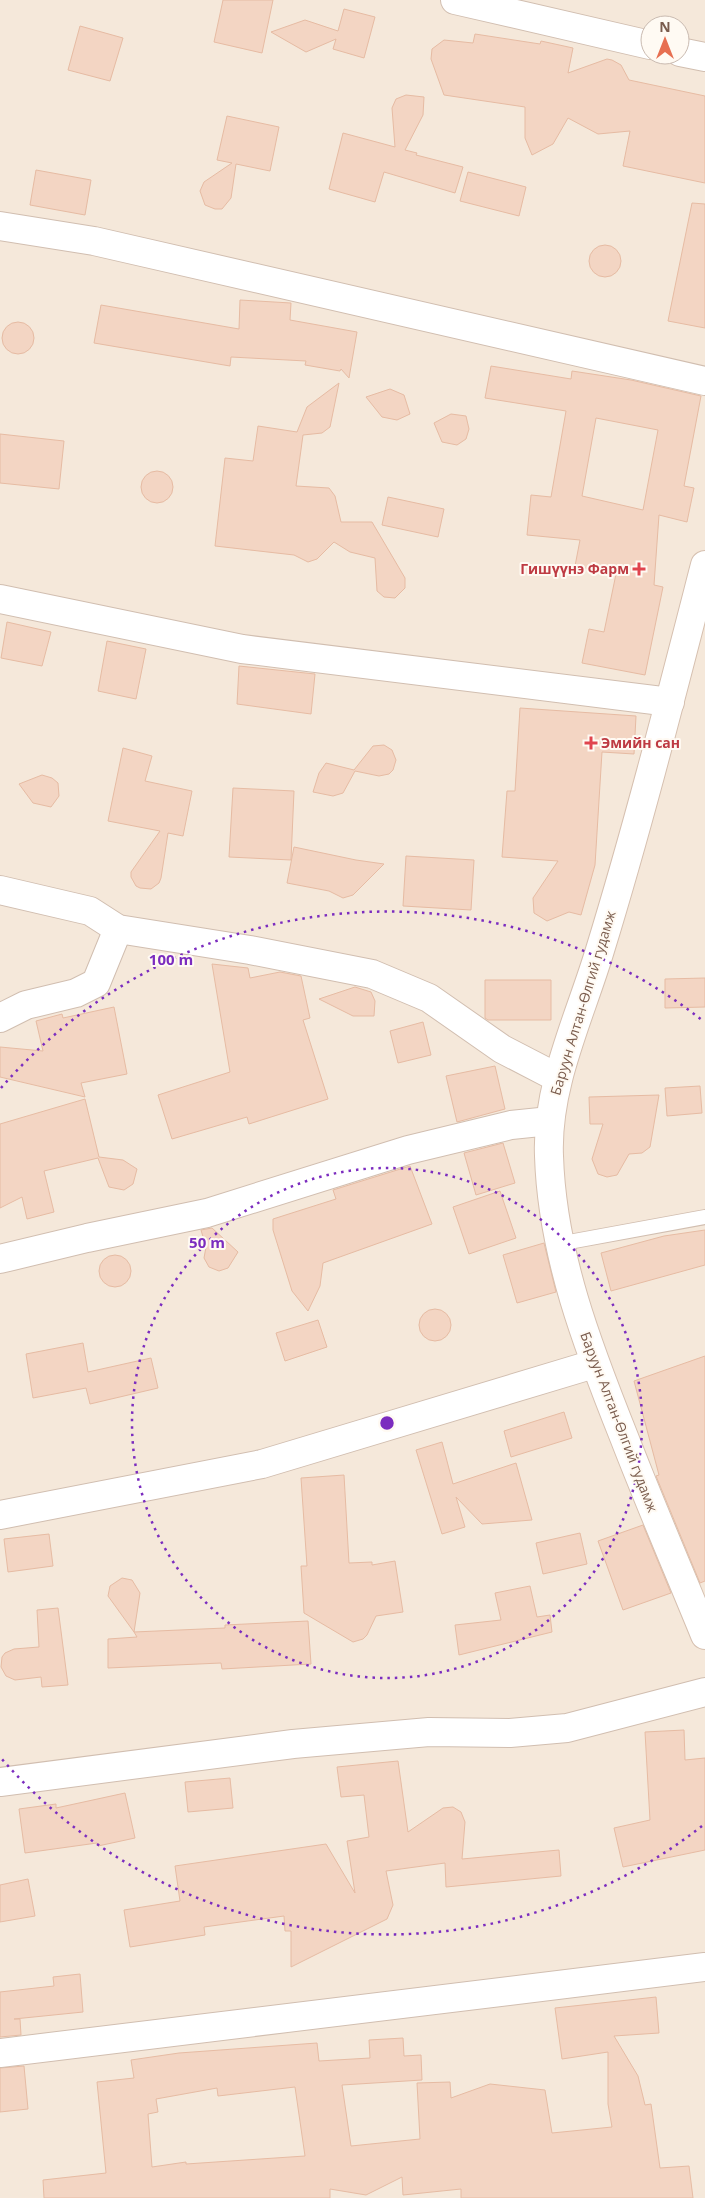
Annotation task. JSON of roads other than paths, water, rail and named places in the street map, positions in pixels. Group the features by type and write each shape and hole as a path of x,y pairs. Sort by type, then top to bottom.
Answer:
{"street":[{"path":"455,0 640,43"},
{"path":"690,54 705,57"},
{"path":"0,226 103,243 705,381"},
{"name":"Баруун Алтан-Өлгий гудамж","path":"705,564 670,702 600,950 558,1078 550,1121 549,1168 558,1244 594,1364 705,1635"},
{"path":"0,599 242,649 670,702"},
{"path":"0,890 90,911 118,929 250,950 372,974 429,998 502,1049 558,1078"},
{"path":"0,1018 26,1005 76,993 96,983 118,929"},
{"path":"0,1259 87,1238 207,1213 408,1150 511,1125 550,1121"},
{"path":"0,1514 262,1464 594,1364"},
{"path":"0,1782 293,1744 429,1732 510,1733 567,1728 705,1692"},
{"path":"0,2053 705,1967"}],"lane":[{"path":"558,1244 705,1217"}],"place":[{"name":"Гишүүнэ Фарм","path":"639,569"},
{"name":"Эмийн сан","path":"591,743"}]}
